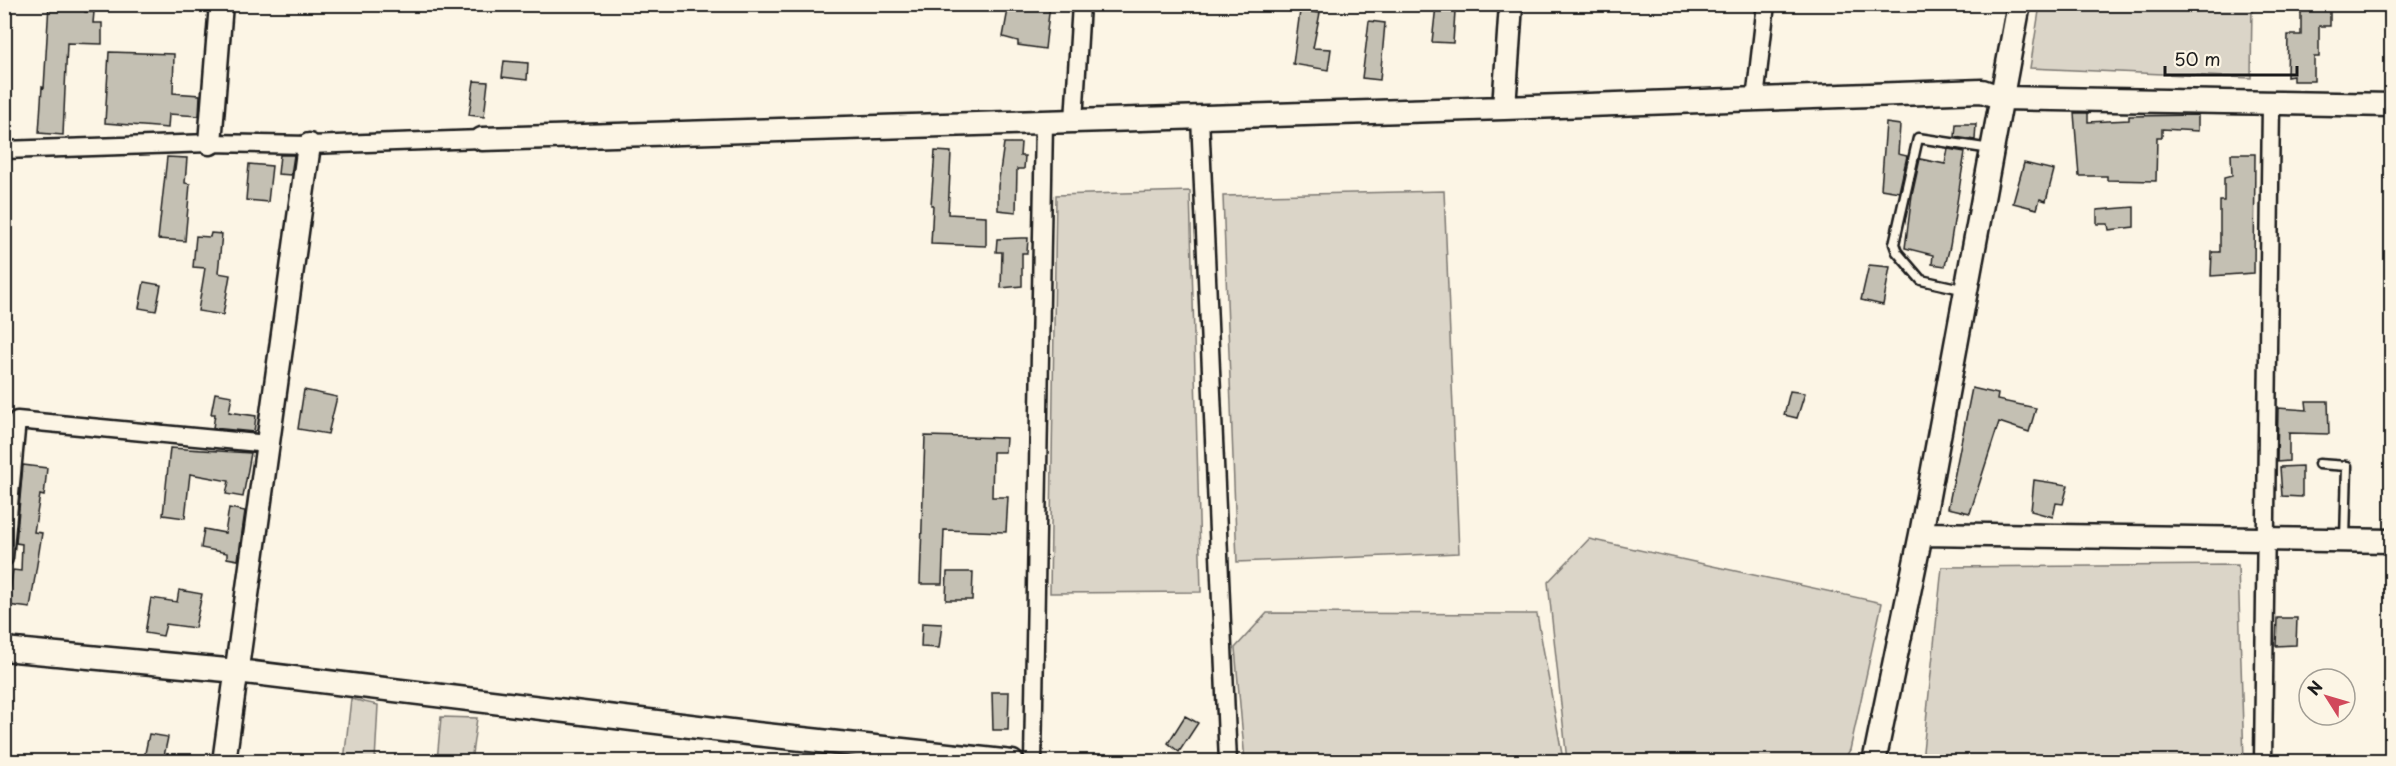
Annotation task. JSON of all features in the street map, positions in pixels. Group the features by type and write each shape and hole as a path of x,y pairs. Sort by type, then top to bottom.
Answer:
{"street":[{"path":"210,143 221,4"},
{"path":"1074,121 1081,4"},
{"path":"1504,108 1511,4"},
{"path":"1755,100 1766,4"},
{"path":"1874,762 1921,534 2019,4"},
{"path":"4,150 210,143 309,145 1982,91 2002,98 2391,105"},
{"path":"2263,762 2271,104"},
{"path":"1200,117 1228,762"},
{"path":"1033,762 1044,122"},
{"path":"224,762 309,145"},
{"path":"4,558 17,420 268,444"},
{"path":"1921,534 2391,541"},
{"path":"4,649 237,671 744,733 1012,762"}],"lane":[{"path":"1966,290 1921,280 1897,252 1894,244 1918,138 1993,150"},
{"path":"2319,464 2348,466 2345,541"}],"shaded area":[{"path":"2040,5 2252,5 2251,78 2030,68"},
{"path":"1190,191 1201,592 1050,593 1056,195"},
{"path":"1444,191 1459,553 1237,562 1223,196"},
{"path":"1589,539 1882,603 1850,750 1843,761 1567,761 1548,582"},
{"path":"2238,565 2244,761 1922,761 1942,567"},
{"path":"1267,613 1537,614 1562,754 1561,761 1245,761 1235,648"},
{"path":"351,699 378,705 375,761 344,761"},
{"path":"441,717 477,718 471,761 437,761"}],"building":[{"path":"49,4 85,4 85,12 94,12 93,23 102,23 102,44 67,43 63,135 39,133"},
{"path":"1009,4 1050,4 1045,49 1018,45 1018,41 1003,37"},
{"path":"1436,6 1455,11 1453,43 1432,42"},
{"path":"2330,8 2330,26 2319,26 2319,57 2314,57 2314,81 2293,81 2293,76 2287,77 2288,35 2301,35 2301,9"},
{"path":"1300,11 1320,13 1313,48 1331,49 1328,70 1293,64"},
{"path":"1369,21 1385,23 1380,80 1362,78"},
{"path":"109,52 174,54 173,93 200,95 199,116 169,114 168,128 105,123"},
{"path":"504,61 528,63 527,80 502,77"},
{"path":"474,81 488,82 484,117 469,115"},
{"path":"2074,113 2088,113 2088,122 2129,120 2129,116 2198,115 2198,131 2162,129 2162,137 2157,137 2156,181 2107,180 2107,176 2079,176"},
{"path":"1886,123 1900,125 1898,154 1907,156 1899,192 1881,189"},
{"path":"1956,124 1976,124 1975,140 1955,137"},
{"path":"1004,143 1021,143 1020,156 1025,156 1024,169 1017,169 1016,212 998,210 998,186"},
{"path":"1948,149 1965,152 1945,266 1932,264 1933,255 1905,248 1912,195 1920,159 1945,164"},
{"path":"935,151 951,152 948,214 986,216 986,246 931,244"},
{"path":"2231,154 2255,154 2254,273 2211,276 2212,252 2220,252 2220,201 2224,201 2224,178 2232,176"},
{"path":"280,155 294,155 291,175 278,174"},
{"path":"167,157 187,158 185,183 190,184 185,241 158,239"},
{"path":"2024,163 2054,170 2046,201 2040,199 2037,209 2013,203"},
{"path":"249,164 272,166 268,202 246,200"},
{"path":"2134,207 2134,227 2109,230 2108,224 2097,224 2097,210"},
{"path":"211,233 222,234 218,273 230,275 223,315 198,311 205,268 193,267 196,236 210,237"},
{"path":"1028,238 1027,253 1022,253 1022,286 1001,288 1002,252 996,252 997,239"},
{"path":"1869,265 1890,267 1883,305 1861,300"},
{"path":"144,282 161,285 156,311 139,308"},
{"path":"1972,388 1998,394 1997,400 2036,408 2029,432 1999,422 1970,513 1948,508"},
{"path":"304,390 337,397 328,434 298,429"},
{"path":"1790,391 1805,393 1797,418 1784,415"},
{"path":"215,393 232,396 229,412 256,416 254,432 213,428 215,414 211,414"},
{"path":"2306,401 2328,401 2329,434 2289,433 2289,461 2277,462 2278,408 2307,410"},
{"path":"925,436 1006,438 1005,452 993,452 992,497 1008,497 1006,532 944,530 942,584 920,584"},
{"path":"170,448 251,453 243,497 226,494 229,481 190,474 185,518 163,515"},
{"path":"23,465 47,468 44,496 40,495 34,532 42,533 30,608 8,605 13,570 21,571 22,544 16,543"},
{"path":"2302,466 2302,497 2282,496 2280,467"},
{"path":"2034,480 2068,485 2063,504 2056,503 2053,517 2031,511"},
{"path":"229,508 245,511 238,560 227,558 227,553 201,548 204,529 225,533"},
{"path":"947,572 973,572 972,600 946,600"},
{"path":"179,590 202,594 195,628 166,624 163,636 145,633 151,598 177,602"},
{"path":"2277,618 2297,618 2296,645 2276,646"},
{"path":"922,623 942,624 939,648 921,647"},
{"path":"992,692 1009,692 1008,730 993,730"},
{"path":"1185,716 1198,723 1179,752 1168,743"},
{"path":"149,734 168,737 163,761 144,758"}]}
